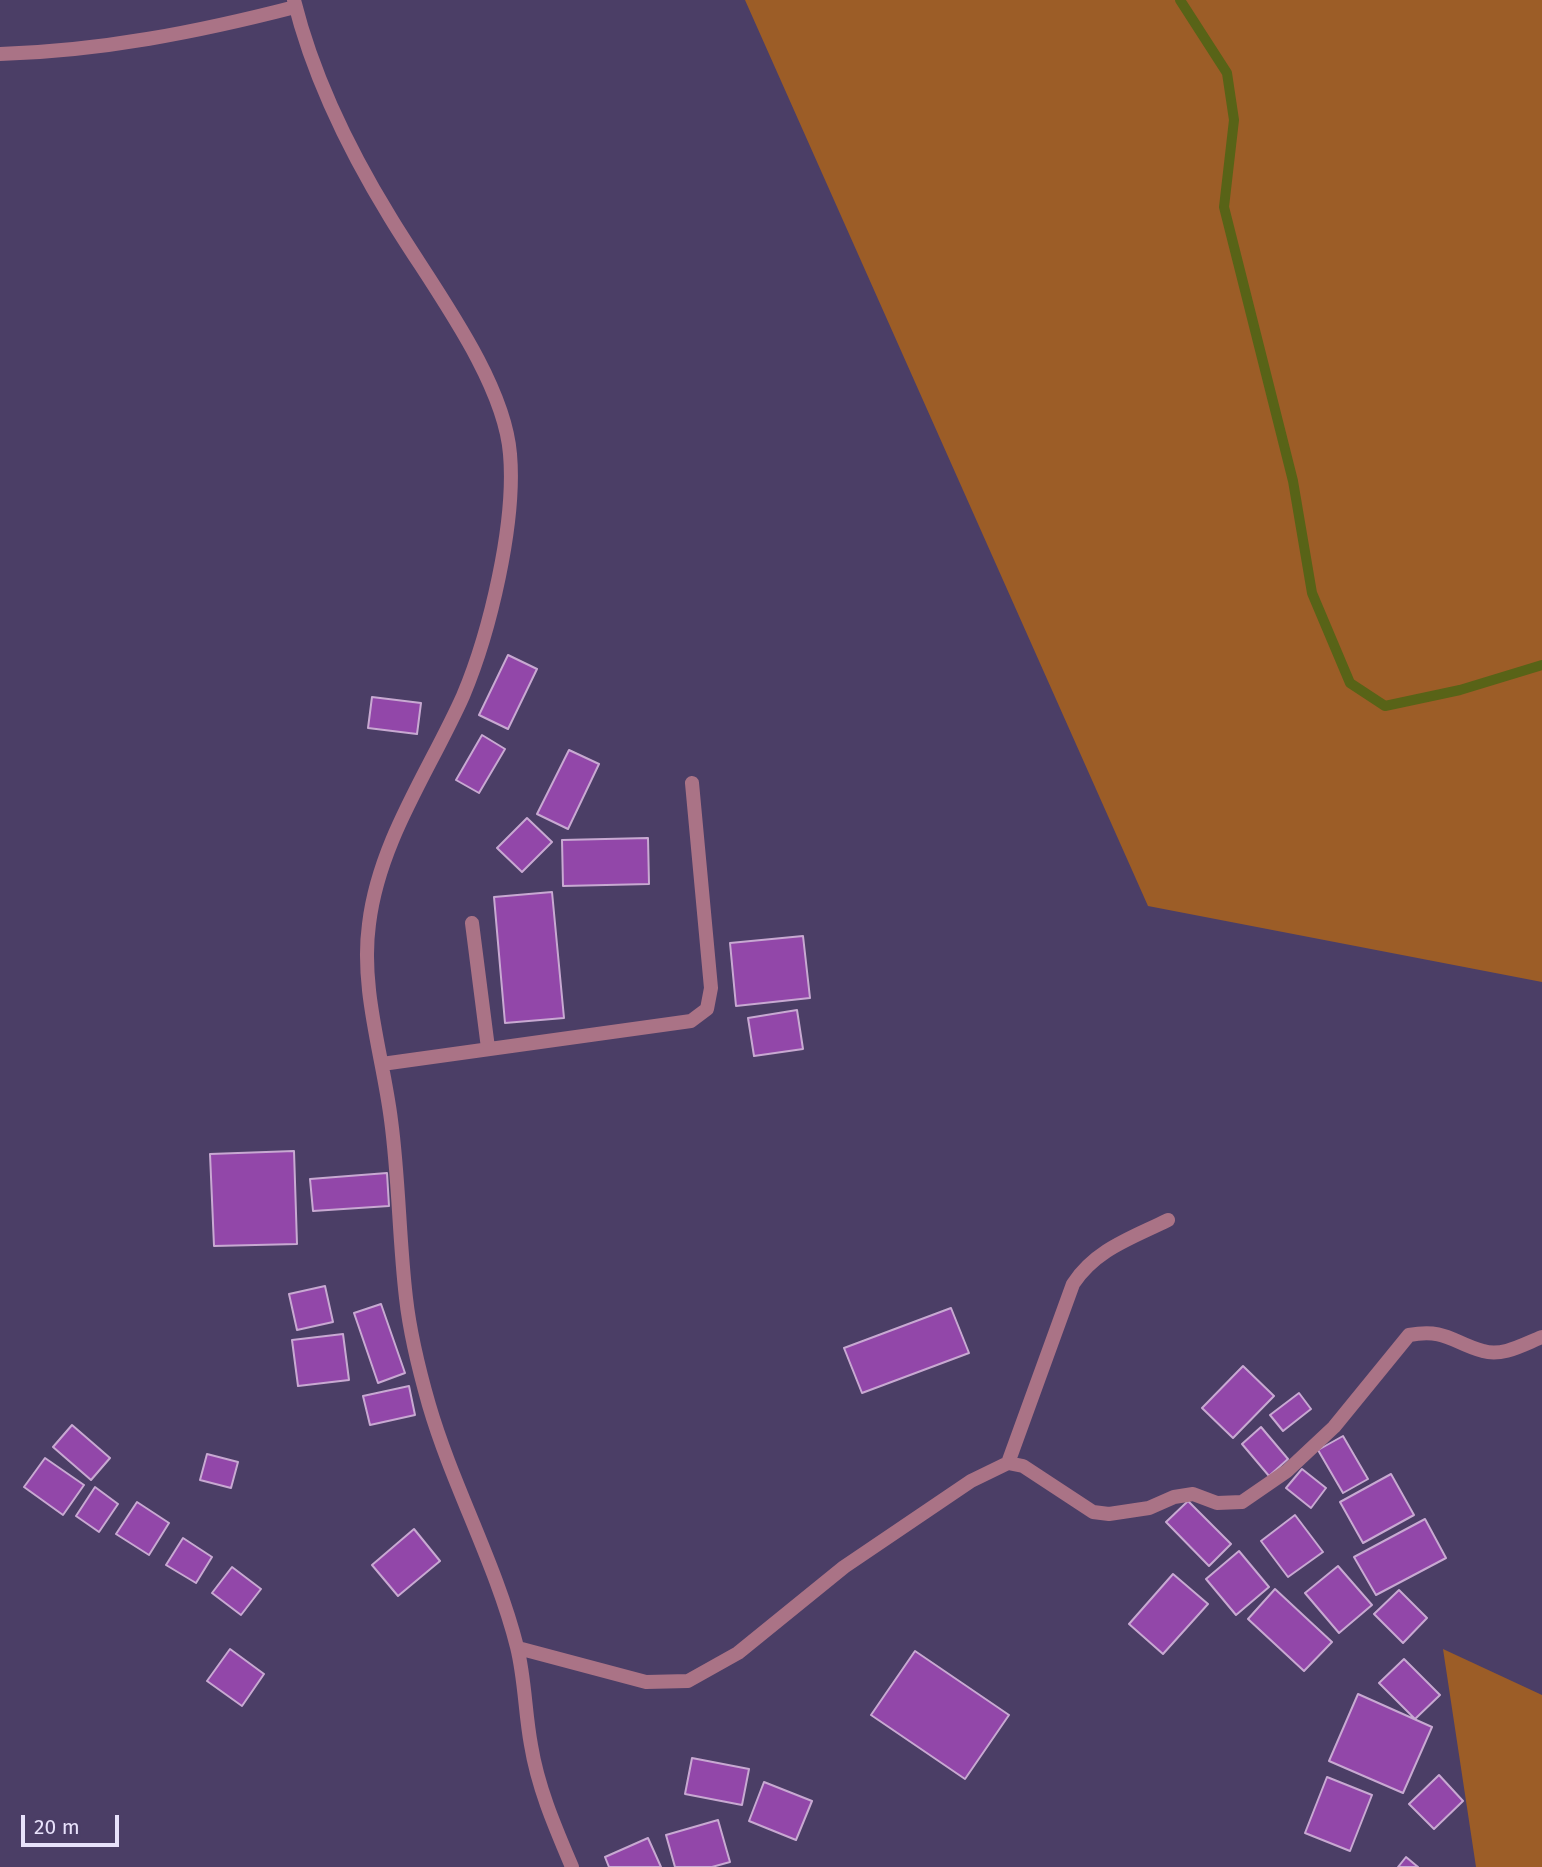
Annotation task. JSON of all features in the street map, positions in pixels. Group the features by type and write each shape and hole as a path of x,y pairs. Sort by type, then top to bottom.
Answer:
{"street":[{"path":"0,54 76,49 168,37 295,4 331,108 351,148 477,361 500,411 510,455 511,492 492,602 477,657 463,694 417,786 386,858 369,923 366,968 382,1064 401,1213 406,1303 417,1359 430,1407 517,1648 539,1786 572,1867"},
{"path":"382,1064 691,1021 707,1009 711,988 692,783"},
{"path":"472,923 488,1048"},
{"path":"1008,1464 1073,1284 1084,1267 1100,1253 1168,1220"},
{"path":"517,1648 646,1682 688,1681 738,1653 844,1567 971,1481 1008,1464 1023,1466 1093,1511 1109,1514 1149,1508 1174,1497 1193,1494 1217,1503 1242,1502 1287,1471 1334,1427 1409,1335 1424,1332 1443,1335 1483,1351 1497,1352 1542,1337"}],"shaded area":[{"path":"745,0 1542,0 1542,982 1148,906"},
{"path":"1443,1649 1542,1695 1542,1867 1476,1867"}],"building":[{"path":"508,655 537,669 508,729 479,715"},
{"path":"372,697 421,703 417,734 368,728"},
{"path":"482,735 505,749 479,793 456,780"},
{"path":"569,750 599,764 568,829 537,814"},
{"path":"527,818 552,842 522,872 497,848"},
{"path":"648,838 649,884 563,886 562,840"},
{"path":"552,892 564,1018 505,1023 494,897"},
{"path":"803,936 810,998 736,1006 730,943"},
{"path":"797,1010 803,1049 754,1056 748,1018"},
{"path":"294,1151 297,1244 214,1246 210,1154"},
{"path":"387,1173 389,1206 313,1211 310,1179"},
{"path":"325,1286 333,1322 297,1330 289,1294"},
{"path":"381,1304 405,1373 378,1383 354,1313"},
{"path":"951,1308 969,1353 862,1393 844,1348"},
{"path":"343,1334 349,1380 298,1386 292,1340"},
{"path":"1243,1366 1274,1396 1233,1438 1202,1408"},
{"path":"409,1386 415,1415 370,1425 363,1396"},
{"path":"1299,1393 1311,1409 1283,1431 1270,1415"},
{"path":"72,1425 110,1458 91,1480 53,1447"},
{"path":"1261,1427 1288,1459 1269,1476 1242,1444"},
{"path":"1343,1436 1368,1479 1343,1493 1318,1450"},
{"path":"207,1454 238,1462 231,1488 200,1480"},
{"path":"45,1458 84,1485 63,1515 24,1487"},
{"path":"1302,1469 1326,1488 1311,1508 1286,1488"},
{"path":"1391,1474 1414,1515 1363,1543 1340,1502"},
{"path":"95,1487 118,1504 99,1532 76,1516"},
{"path":"1188,1501 1231,1544 1209,1566 1166,1522"},
{"path":"137,1502 169,1523 149,1555 116,1534"},
{"path":"1295,1515 1323,1552 1288,1577 1261,1541"},
{"path":"1425,1519 1446,1558 1376,1595 1354,1557"},
{"path":"414,1529 440,1561 398,1596 372,1565"},
{"path":"183,1538 212,1557 196,1583 166,1565"},
{"path":"1239,1551 1269,1587 1236,1615 1206,1579"},
{"path":"1338,1566 1372,1605 1339,1633 1305,1593"},
{"path":"232,1567 261,1589 241,1615 212,1593"},
{"path":"1173,1574 1208,1604 1163,1654 1129,1624"},
{"path":"1275,1589 1332,1642 1304,1671 1248,1619"},
{"path":"1399,1590 1427,1618 1403,1643 1374,1614"},
{"path":"230,1649 264,1674 242,1706 207,1681"},
{"path":"915,1651 1009,1715 965,1779 871,1715"},
{"path":"1404,1659 1440,1695 1415,1719 1379,1683"},
{"path":"1358,1694 1432,1727 1403,1793 1329,1761"},
{"path":"692,1758 749,1769 742,1805 685,1794"},
{"path":"1439,1775 1463,1801 1434,1829 1409,1804"},
{"path":"1327,1777 1372,1795 1350,1851 1305,1833"},
{"path":"764,1782 812,1801 796,1840 749,1821"},
{"path":"718,1820 730,1862 712,1867 675,1867 666,1835"},
{"path":"648,1838 661,1867 609,1867 605,1857"},
{"path":"1406,1857 1418,1867 1398,1867"}],"waterway":[{"path":"1180,0 1227,73 1234,120 1224,207 1293,481 1312,593 1350,683 1385,706 1460,690 1542,665"}]}
